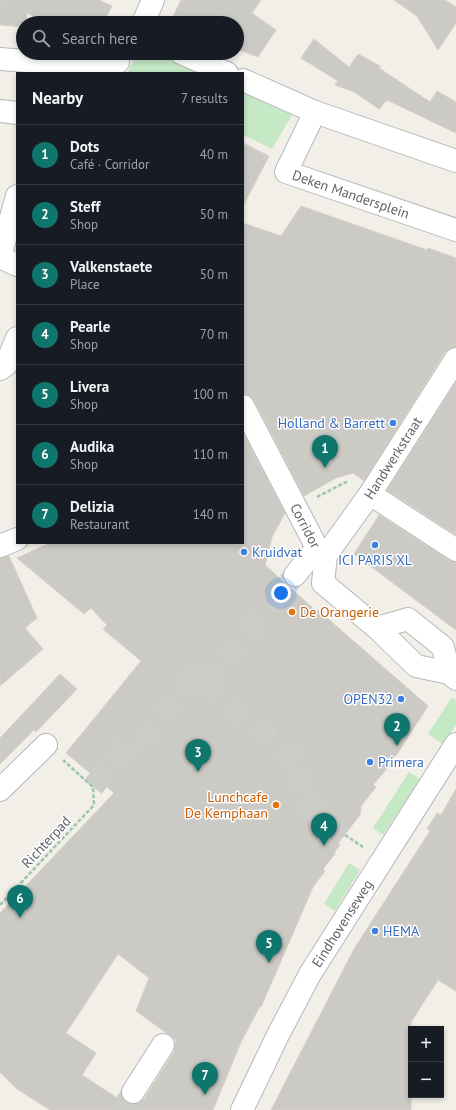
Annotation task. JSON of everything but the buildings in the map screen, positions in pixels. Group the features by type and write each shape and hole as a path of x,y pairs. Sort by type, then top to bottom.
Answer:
{"street":[{"path":"146,16 153,0"},
{"path":"0,59 92,66 119,63"},
{"path":"197,60 224,72"},
{"path":"244,80 315,112 456,161"},
{"path":"0,111 16,113"},
{"name":"Deken Mandersplein","path":"315,112 286,172 456,230"},
{"path":"16,200 0,257 16,265"},
{"path":"0,369 6,365 16,340"},
{"name":"Handwerkstraat","path":"295,575 322,552 370,494 456,359"},
{"name":"Corridor","path":"244,408 297,509 322,552 323,583 377,628 416,666 453,676"},
{"path":"370,494 456,550"},
{"path":"0,546 16,539"},
{"name":"Corridor","path":"377,628 408,619 443,647 453,676"},
{"name":"Eindhovenseweg","path":"242,1110 278,1035 310,974 456,744"},
{"path":"0,790 46,745"},
{"path":"133,1092 163,1045"}],"path":[{"path":"297,509 346,482 370,494"},
{"name":"Richterpad","path":"0,905 94,806 93,787 46,745"}],"green space":[{"path":"134,60 171,60 198,72 128,72"},
{"path":"244,93 292,115 272,149 244,135"},
{"path":"452,697 456,700 456,725 443,744 428,734"},
{"path":"409,772 420,779 383,835 373,828"},
{"path":"349,863 360,870 335,911 324,904"}],"tunnel":[{"path":"205,685 295,575"},
{"path":"93,787 129,741 146,736 195,676 302,764 298,796 345,835"},
{"path":"122,1110 133,1092"}],"place":[{"name":"Holland & Barrett","path":"393,423"},
{"name":"Dots","path":"325,468"},
{"name":"ICI PARIS XL","path":"375,545"},
{"name":"Kruidvat","path":"244,552"},
{"name":"De Orangerie","path":"292,612"},
{"name":"OPEN32","path":"401,699"},
{"name":"Steff","path":"397,746"},
{"name":"Primera","path":"370,762"},
{"name":"Valkenstaete","path":"198,772"},
{"name":"Lunchcafe De Kemphaan","path":"276,805"},
{"name":"Pearle","path":"324,846"},
{"name":"Audika","path":"20,918"},
{"name":"HEMA","path":"375,931"},
{"name":"Livera","path":"269,963"},
{"name":"Delizia","path":"205,1095"}]}
